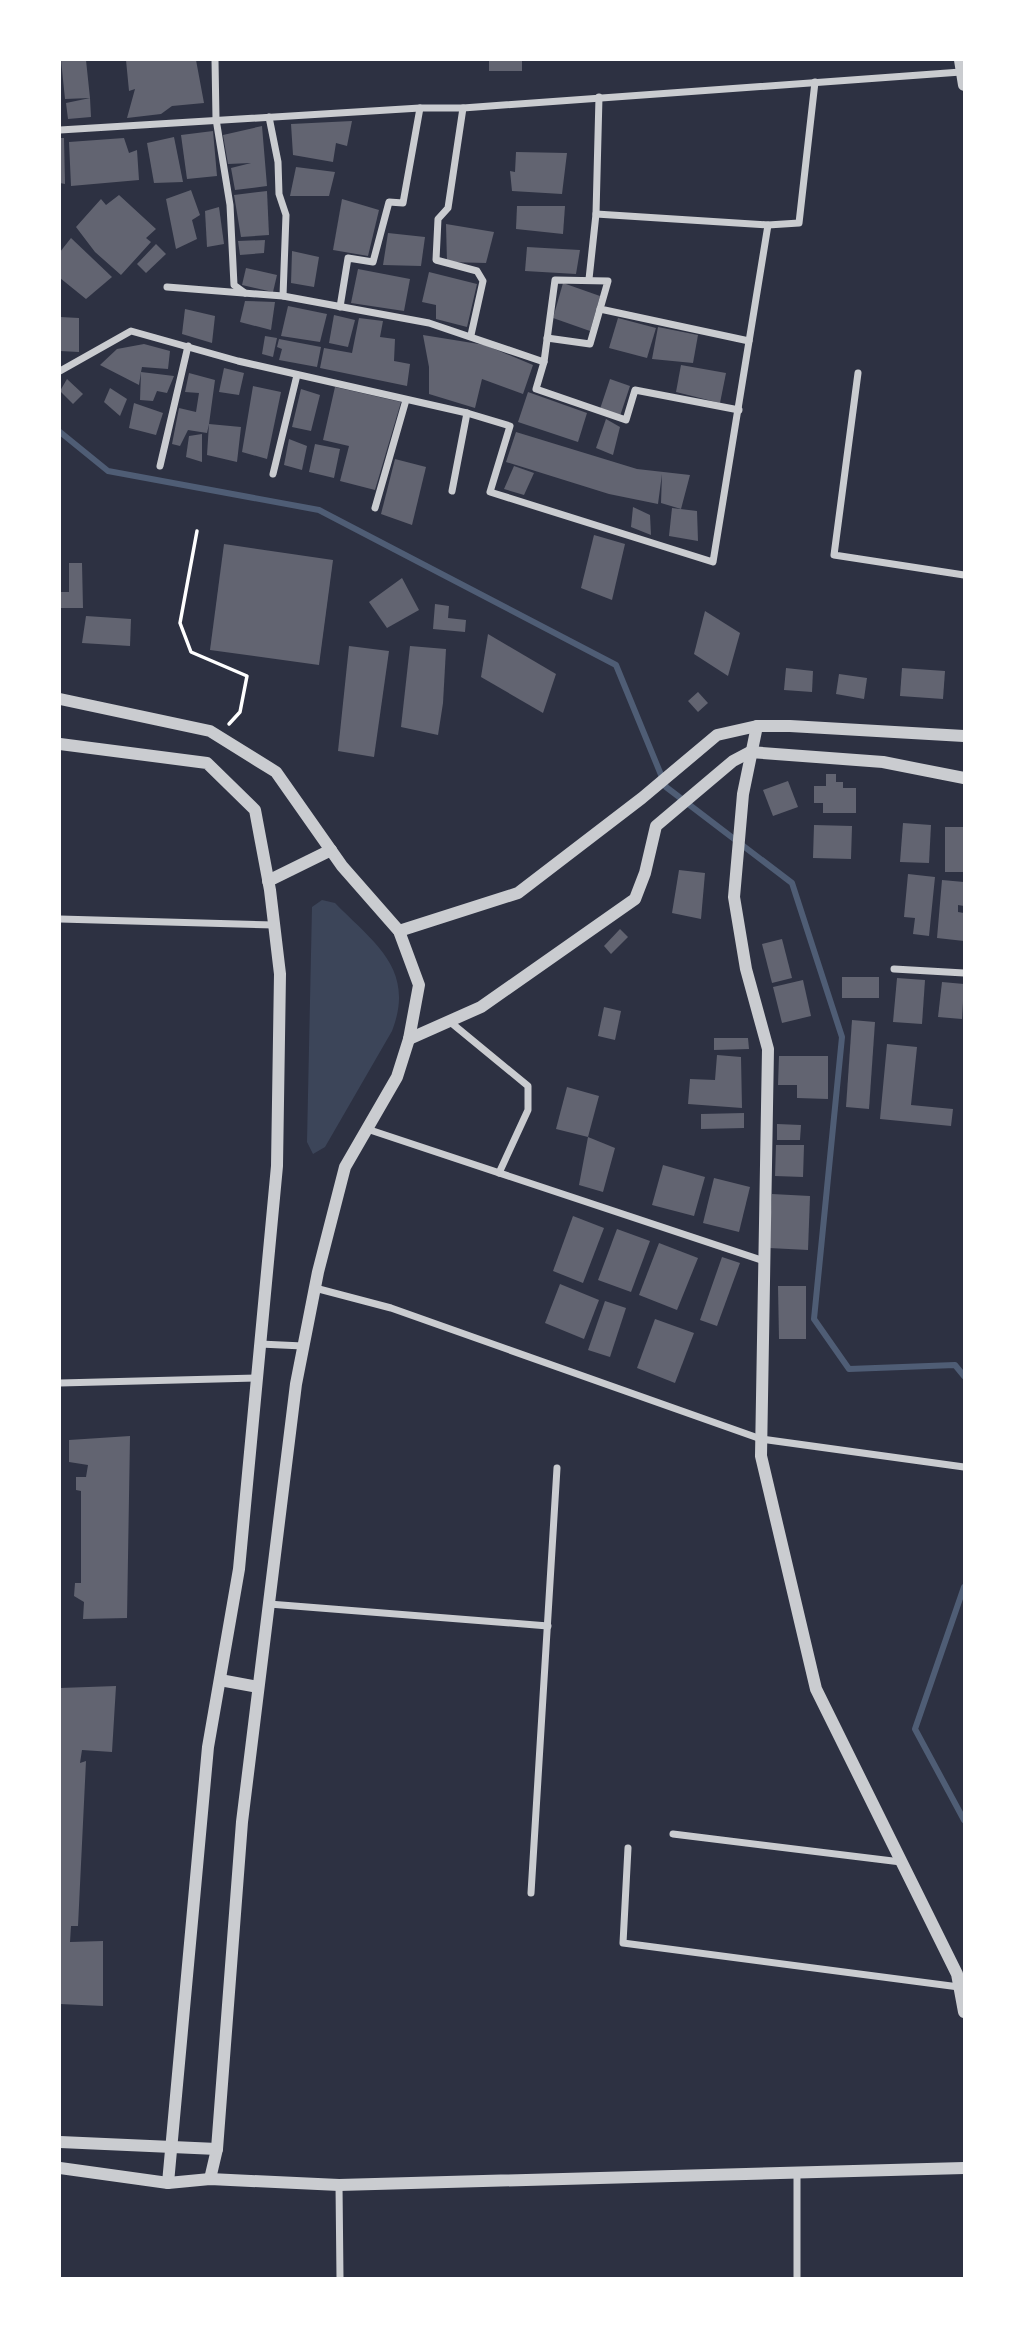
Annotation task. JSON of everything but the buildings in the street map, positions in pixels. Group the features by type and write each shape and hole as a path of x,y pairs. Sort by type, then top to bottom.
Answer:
{"street":[{"path":"215,60 216,119 230,205 234,285 245,293"},
{"path":"60,130 216,119 463,108 815,82 960,66 964,85"},
{"path":"596,214 768,225 799,223 815,82"},
{"path":"589,279 596,214 599,97"},
{"path":"340,307 348,258 373,262 389,202 403,203 420,108"},
{"path":"463,108 448,208 438,219 436,260 477,271 483,281 471,335"},
{"path":"269,117 278,162 279,194 286,215 283,296"},
{"path":"60,371 131,331 298,374 467,413 510,426 490,492 713,562 768,225"},
{"path":"547,338 590,344 608,281 555,280 547,338 544,362 536,389 625,421 635,390 739,410"},
{"path":"167,287 283,296 429,323 471,335 544,362"},
{"path":"600,309 749,341"},
{"path":"160,466 188,346"},
{"path":"858,373 834,555 964,575"},
{"path":"273,474 298,374"},
{"path":"375,508 406,400"},
{"path":"452,491 467,413"},
{"path":"60,699 210,731 276,772 331,850 400,931 419,985 409,1038 397,1077 345,1167 303,1346 242,1822 217,2149 210,2179"},
{"path":"757,726 743,793 734,897 746,970 768,1049 761,1457 816,1689 957,1974 964,2012"},
{"path":"400,931 518,893 642,798 717,735 757,726 964,736"},
{"path":"60,744 207,763 255,810 268,881 280,975 277,1166 239,1569 208,1747 168,2183"},
{"path":"409,1038 481,1007 635,900 645,873 656,826 733,761 750,752 883,762 964,778"},
{"path":"268,881 331,850"},
{"path":"60,919 274,925"},
{"path":"894,970 964,973"},
{"path":"449,1021 528,1086 528,1110 499,1173"},
{"path":"367,1129 764,1261"},
{"path":"315,1288 391,1308 761,1439 964,1467"},
{"path":"260,1344 303,1346"},
{"path":"60,1383 257,1378"},
{"path":"531,1893 558,1468"},
{"path":"269,1604 548,1626"},
{"path":"220,1680 258,1687"},
{"path":"673,1833 901,1862"},
{"path":"628,1848 623,1943 959,1987"},
{"path":"60,2142 217,2149"},
{"path":"60,2168 168,2183 210,2179 339,2185 964,2168"},
{"path":"797,2172 797,2278"},
{"path":"339,2185 340,2278"}],"path":[{"path":"197,531 180,623 191,652 247,676 240,712 219,737"}],"shaded area":[{"path":"322,900 335,903 377,945 395,974 399,990 398,1009 392,1031 325,1147 313,1154 307,1142 312,907"}],"waterway":[{"path":"60,432 108,471 319,510 616,665 666,787 792,883 842,1037 814,1319 849,1369 955,1365 964,1376"},
{"path":"964,1587 915,1729 964,1820"}]}
